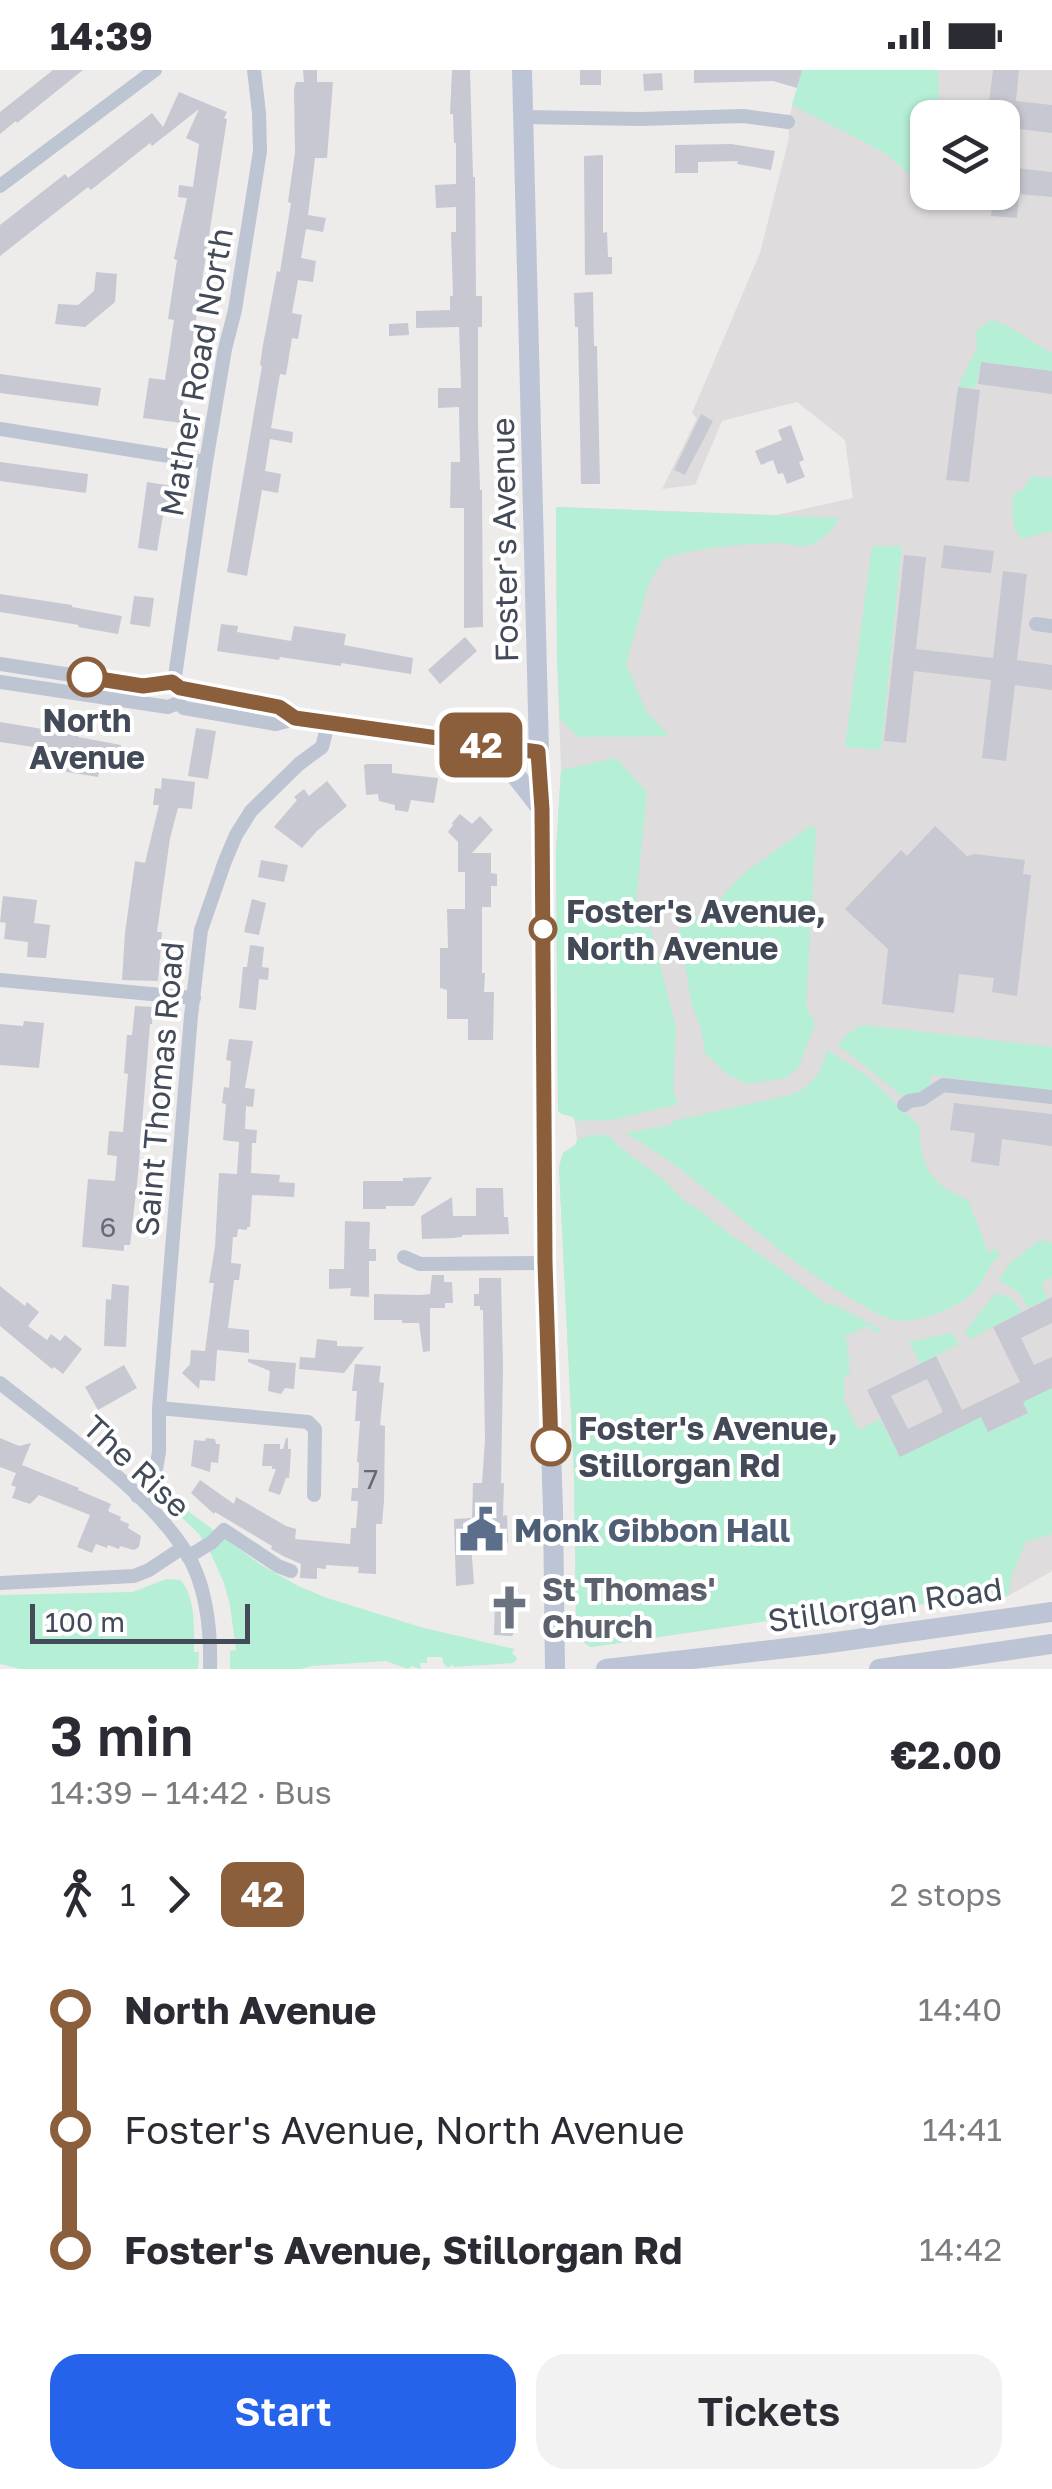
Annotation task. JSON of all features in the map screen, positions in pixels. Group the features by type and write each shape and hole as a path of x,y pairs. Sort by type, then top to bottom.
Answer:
{"main road":[{"name":"Foster's Avenue","path":"522,70 542,809 545,1263 554,1669"},
{"path":"475,744 513,772 542,809"},
{"name":"Stillorgan Road","path":"606,1669 1052,1612"},
{"name":"Stillorgan Road","path":"879,1669 1052,1644"}],"street":[{"path":"0,186 154,70"},
{"name":"Mather Road North","path":"173,689 206,462 260,152 254,70"},
{"path":"524,117 743,116 788,122"},
{"path":"0,429 206,462"},
{"path":"1036,624 1052,626"},
{"path":"0,664 173,689"},
{"path":"0,682 168,707 173,689"},
{"path":"173,689 184,708 276,724 295,718 538,752"},
{"name":"Saint Thomas Road","path":"137,1496 156,1468 158,1452 201,930 236,835 251,811 273,788 322,747 328,724"},
{"path":"0,980 194,998"},
{"path":"904,1105 922,1100 943,1085 1052,1098"},
{"path":"404,1257 420,1264 545,1263"},
{"name":"The Rise","path":"0,1383 137,1496 185,1552 201,1585 208,1616 210,1669"},
{"path":"159,1408 308,1422 315,1429 314,1495"},
{"path":"0,1583 134,1576 212,1542 224,1530 291,1571"}],"shaded area":[{"path":"802,70 1052,70 1052,1571 1008,1596 808,1615 591,1647 578,1632 576,1617 574,1474 559,1167 563,1153 577,1140 574,1117 558,1111 556,852 561,770 556,507 777,515 853,498 845,440 797,402 722,421 695,485 662,489 697,418 692,413 760,253 789,138 788,122"}],"green space":[{"path":"802,70 938,70 939,100 910,100 910,175 885,153 792,105"},
{"path":"991,320 1052,353 1052,371 981,362 976,387 958,387 977,347 976,331"},
{"path":"1031,476 1052,478 1052,531 1022,539 1014,524 1013,499"},
{"path":"556,507 840,518 826,536 805,546 733,546 665,558 649,583 626,664 646,711 669,736 578,737 560,719"},
{"path":"872,546 902,546 881,750 845,747"},
{"path":"616,758 647,792 634,924 651,930 676,1027 673,1089 678,1104 612,1120 575,1121 558,1111 556,852 561,770"},
{"path":"812,825 816,830 806,1006 815,1024 796,1070 785,1078 746,1084 726,1073 705,1053 691,1002 679,928 714,908 749,869"},
{"path":"863,1025 1052,1047 1052,1092 931,1075 929,1091 904,1097 838,1045 848,1033"},
{"path":"827,1050 869,1077 920,1127 922,1153 930,1172 945,1188 968,1200 988,1252 998,1249 999,1255 976,1289 952,1307 903,1321 876,1313 818,1278 682,1171 625,1133 794,1094 816,1076"},
{"path":"609,1135 684,1201 828,1305 831,1303 882,1330 874,1334 869,1325 844,1337 851,1373 844,1377 844,1401 859,1430 880,1419 900,1456 981,1417 989,1432 1028,1413 1023,1402 1052,1388 1052,1534 1026,1542 1008,1596 808,1615 591,1647 584,1642 576,1617 574,1474 559,1167 563,1153 577,1140"},
{"path":"1040,1240 1052,1243 1052,1277 1041,1283 1048,1299 1028,1308 1019,1293 999,1280 1010,1263"},
{"path":"996,1293 1013,1299 1022,1312 970,1339 967,1330"},
{"path":"952,1333 959,1344 920,1364 909,1342"},
{"path":"167,1485 173,1500 261,1565 298,1586 424,1628 514,1649 512,1654 517,1659 514,1663 447,1667 442,1657 427,1657 427,1663 420,1663 421,1669 386,1661 301,1669 230,1669 230,1651 236,1650 224,1583 199,1534 169,1505"},
{"path":"166,1579 180,1580 189,1595 194,1652 199,1652 198,1669 21,1669 0,1664 0,1595 133,1592"}],"building":[{"path":"53,70 83,70 0,134 0,112"},
{"path":"303,70 317,70 317,82 333,82 327,158 315,158 308,215 326,218 323,232 306,229 301,258 316,261 313,282 298,280 292,313 302,315 298,339 292,338 286,375 280,374 271,428 293,432 292,443 270,439 265,471 281,474 278,493 262,490 247,576 227,572 263,345 291,203 288,202 295,152 294,89 296,82 304,82"},
{"path":"452,70 470,70 476,296 482,296 482,327 478,327 478,426 483,627 464,628 464,508 450,508 451,462 460,462 459,407 438,408 438,388 461,388 459,327 416,328 416,311 450,310 453,296 451,232 456,232 456,207 436,208 435,185 456,184 456,143 450,114"},
{"path":"580,70 601,70 601,85 580,85"},
{"path":"694,70 802,70 797,88 773,81 694,83"},
{"path":"993,70 1019,70 1016,100 989,100"},
{"path":"662,73 663,90 644,91 643,74"},
{"path":"179,92 227,112 182,423 143,418 149,378 165,380 174,320 168,319 177,260 174,259 187,198 178,197 179,185 193,187 199,144 186,138 199,109 91,190 88,187 0,256 0,225 152,113 163,127"},
{"path":"1020,101 1052,105 1052,133 1020,129"},
{"path":"731,144 775,151 771,170 737,164 738,161 698,162 698,173 675,173 675,145"},
{"path":"603,155 603,233 607,232 612,274 585,275 584,156"},
{"path":"1020,169 1052,172 1052,197 1020,194"},
{"path":"992,210 1018,210 1017,218 991,216"},
{"path":"96,272 117,274 115,302 85,327 55,324 58,304 78,305 94,291"},
{"path":"593,292 600,484 581,484 574,293"},
{"path":"408,323 409,335 389,336 389,324"},
{"path":"981,362 1052,371 1052,394 978,384"},
{"path":"0,374 101,388 98,406 0,393"},
{"path":"958,387 980,390 969,482 946,480"},
{"path":"701,414 713,421 685,475 674,470"},
{"path":"791,425 804,460 799,462 805,477 787,484 773,460 761,465 755,451 782,440 778,430"},
{"path":"0,462 88,474 86,493 0,481"},
{"path":"147,482 172,486 157,551 138,548"},
{"path":"944,545 994,551 991,573 941,568"},
{"path":"904,555 926,557 916,649 993,658 1003,571 1027,574 1017,660 1052,665 1052,690 1015,685 1006,761 982,758 991,680 914,671 906,743 884,741"},
{"path":"0,594 122,616 118,634 0,612"},
{"path":"134,596 154,598 150,627 130,624"},
{"path":"221,624 238,626 237,632 291,641 294,626 346,634 344,645 413,658 411,674 217,651"},
{"path":"465,637 477,651 440,684 428,670"},
{"path":"0,722 121,745 118,764 101,761 98,777 61,771 62,764 52,763 54,750 0,742"},
{"path":"196,728 216,731 208,779 188,776"},
{"path":"367,764 392,764 392,773 438,778 434,803 411,800 408,812 379,801 378,794 366,795"},
{"path":"162,778 195,782 192,809 178,808 170,838 157,932 162,932 158,981 122,980 135,861 145,863 159,805 153,805 155,788 161,789"},
{"path":"327,781 347,806 302,848 274,827 297,800 294,797 304,789 309,796"},
{"path":"460,814 472,824 480,816 493,830 472,853 491,853 491,873 497,874 497,886 491,886 491,907 482,907 482,973 484,992 494,992 493,1040 468,1040 468,1019 447,1019 447,990 440,988 440,948 448,948 447,909 465,909 465,872 458,872 458,842 448,832"},
{"path":"935,826 967,856 1025,860 1023,874 1031,875 1017,996 992,992 994,978 959,974 954,1013 882,1004 888,949 845,909 901,850 907,856"},
{"path":"261,860 288,865 284,882 258,877"},
{"path":"3,896 37,900 34,923 50,925 46,958 27,957 28,942 4,939 6,923 0,922"},
{"path":"252,899 266,903 259,935 244,932"},
{"path":"250,945 264,947 262,967 269,968 268,980 259,979 256,1010 239,1008 243,967 247,967"},
{"path":"135,1006 153,1007 130,1245 124,1245 124,1251 82,1247 88,1179 115,1181 117,1156 107,1155 109,1131 123,1132 127,1035 132,1035"},
{"path":"24,1021 44,1023 39,1068 0,1065 0,1024 23,1026"},
{"path":"229,1039 253,1041 245,1088 255,1089 253,1107 246,1106 245,1129 257,1130 256,1143 252,1143 251,1173 280,1175 279,1182 295,1183 294,1197 252,1195 250,1227 238,1229 237,1237 233,1237 231,1263 241,1264 239,1280 234,1280 228,1328 249,1330 249,1353 217,1350 215,1381 200,1380 199,1389 182,1373 190,1364 191,1350 205,1351 214,1283 209,1283 219,1173 237,1174 239,1142 223,1140 226,1104 222,1103 224,1087 229,1088 231,1061 226,1060"},
{"path":"954,1103 1052,1114 1052,1146 1002,1139 999,1166 971,1162 975,1133 950,1130"},
{"path":"432,1177 414,1206 363,1209 363,1181"},
{"path":"476,1188 503,1188 509,1234 422,1239 421,1216 452,1197 453,1216 476,1216"},
{"path":"345,1221 370,1222 369,1249 376,1249 376,1261 369,1261 369,1297 350,1296 351,1288 329,1289 329,1269 344,1269"},
{"path":"432,1275 444,1275 444,1282 452,1282 453,1303 445,1303 445,1308 430,1308 430,1351 423,1352 419,1323 374,1320 374,1294 430,1294"},
{"path":"479,1278 501,1278 501,1483 508,1542 471,1544 474,1584 456,1586 454,1519 472,1518 473,1483 482,1483 483,1310 474,1306"},
{"path":"112,1284 129,1286 126,1347 104,1346 106,1299 111,1300"},
{"path":"0,1286 39,1312 28,1326 47,1340 51,1334 60,1341 65,1335 82,1349 63,1374 0,1326"},
{"path":"1052,1297 1052,1323 1021,1338 1034,1365 1052,1357 1052,1388 1023,1402 1028,1413 988,1432 981,1417 900,1457 867,1390 936,1356 962,1410 1020,1382 993,1327","holes":["927,1379 943,1412 908,1429 891,1396"]},
{"path":"317,1339 337,1341 337,1346 364,1347 344,1373 299,1369 300,1357 315,1358"},
{"path":"248,1359 296,1363 294,1389 285,1388 281,1394 268,1391 270,1371"},
{"path":"355,1364 381,1366 379,1382 384,1383 380,1425 385,1426 384,1501 382,1524 376,1524 376,1574 358,1573 359,1567 326,1565 326,1569 317,1568 317,1579 300,1578 301,1564 214,1514 191,1493 200,1480 234,1504 236,1497 296,1529 295,1539 350,1544 358,1501 351,1501 352,1488 358,1488 359,1463 360,1421 355,1421 357,1391 352,1391"},
{"path":"124,1365 137,1388 98,1410 85,1387"},
{"path":"0,1438 19,1446 31,1443 22,1465 111,1504 108,1511 121,1517 128,1528 141,1536 139,1547 119,1549 96,1544 92,1553 77,1547 90,1515 39,1495 30,1504 12,1498 16,1487 11,1485 16,1473 0,1467"},
{"path":"206,1438 220,1444 218,1463 211,1462 210,1472 191,1466 194,1440"},
{"path":"286,1438 291,1449 289,1478 280,1495 268,1491 276,1469 262,1466 264,1444 280,1444 283,1449"},
{"name":"St Thomas' Church","path":"502,1583 515,1583 517,1589 517,1628 512,1636 494,1635 495,1603 500,1603"}],"bus line":[{"name":"42","path":"87,677 143,686 172,682 180,688 279,707 295,718 538,752 551,1446"}],"place":[{"name":"North Avenue","path":"87,677"},
{"name":"Foster's Avenue, North Avenue","path":"543,929"},
{"name":"Foster's Avenue, Stillorgan Rd","path":"551,1446"},
{"name":"Monk Gibbon Hall","path":"481,1530"},
{"name":"St Thomas' Church","path":"509,1607"}]}
